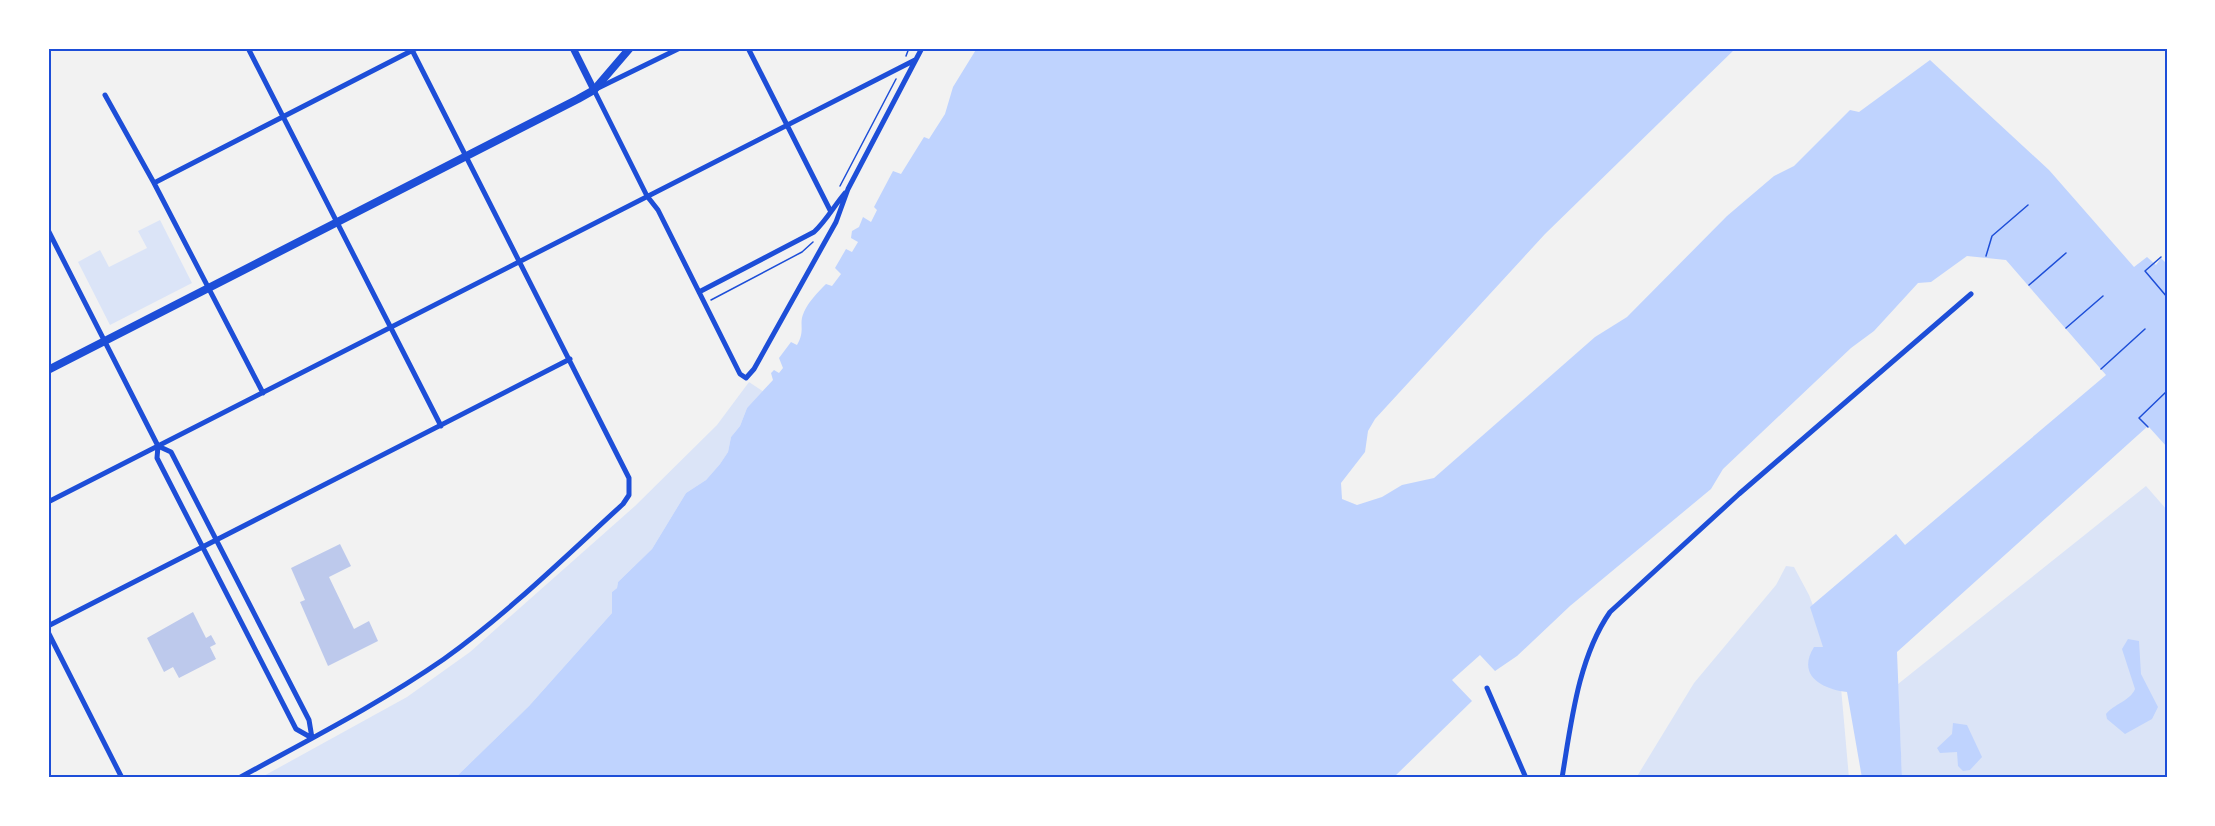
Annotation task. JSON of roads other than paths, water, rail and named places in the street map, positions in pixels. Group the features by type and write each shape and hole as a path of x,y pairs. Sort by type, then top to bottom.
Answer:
{"main road":[{"path":"48,370 594,90 630,48"}],"street":[{"path":"248,48 441,426"},
{"path":"573,48 740,374 746,378 754,369 836,222 848,189 922,48"},
{"path":"594,90 680,48"},
{"path":"748,48 830,210"},
{"path":"154,183 413,49 629,478 630,489 623,504 471,639 400,689 239,778"},
{"path":"48,502 787,123 915,60"},
{"path":"105,95 154,183 263,393"},
{"path":"699,292 814,232 824,224 830,210 848,189"},
{"path":"49,234 158,446 157,458 296,729 312,738"},
{"path":"1562,778 1571,726 1584,674 1596,636 1610,612 1739,494 1971,294"},
{"path":"48,626 570,360"},
{"path":"158,446 171,452 218,539 309,720 312,738"},
{"path":"48,632 122,778"},
{"path":"1487,688 1526,778"}],"water":[{"path":"977,48 1736,48 1545,234 1375,419 1368,431 1365,452 1341,483 1342,499 1357,505 1382,497 1402,485 1434,478 1595,337 1627,317 1727,216 1774,176 1794,166 1850,110 1859,112 1930,60 2049,170 2134,267 2147,257 2156,265 2161,258 2167,264 2167,447 2148,426 1897,652 1902,778 1862,778 1847,692 1821,684 1810,673 1809,657 1814,647 1823,647 1810,607 1896,534 1905,545 2106,375 2006,260 1967,256 1931,282 1918,283 1874,331 1851,348 1723,469 1711,489 1570,606 1517,656 1495,671 1480,655 1452,680 1472,701 1393,778 455,778 529,706 612,613 612,592 617,588 618,582 652,549 686,493 706,480 720,464 728,452 731,437 740,426 747,408 773,380 771,373 774,370 779,373 783,368 779,358 791,342 797,345 801,335 802,316 808,304 826,284 832,286 841,274 835,268 846,249 852,252 858,242 851,238 852,231 859,227 863,217 871,222 877,210 874,207 893,171 901,174 924,137 929,139 945,114 953,87"},
{"path":"2128,639 2139,641 2141,674 2158,707 2152,719 2125,734 2107,719 2106,714 2129,697 2135,689 2122,649"},
{"path":"1953,723 1967,725 1982,757 1970,770 1963,771 1958,766 1957,752 1940,753 1937,748 1952,734"}]}
